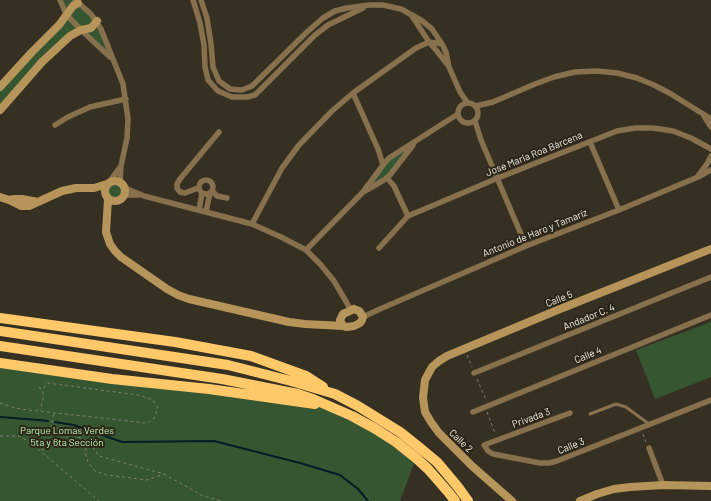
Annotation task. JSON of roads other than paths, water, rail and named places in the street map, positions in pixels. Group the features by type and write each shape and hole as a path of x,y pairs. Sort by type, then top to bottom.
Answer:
{"highway":[{"path":"0,318 175,342 251,356 306,376 400,432 437,462 468,501"},
{"path":"0,331 228,365 335,394"},
{"path":"0,346 222,379 298,394 314,399 352,416 396,442 428,469 455,501"},
{"path":"0,363 112,379 209,389 330,406"}],"street":[{"path":"60,0 66,14 112,58"},
{"path":"193,0 200,23 208,80 218,92 232,97 247,97 254,95 315,35 328,25 368,5"},
{"path":"201,0 208,25 213,67 219,81 230,89 242,90 252,86 307,32 323,18 335,11 368,5 383,5 401,9 421,20 432,29 442,44 449,67 460,92 467,102 476,106 493,102 554,77 575,72 598,71 617,73 637,78 654,85 671,94 711,120"},
{"path":"0,87 59,25 66,14 77,2 90,14 101,29 118,70 123,84 128,119 127,138 121,166 123,189 122,198 110,198 94,188"},
{"path":"410,14 429,42 449,67"},
{"path":"0,110 42,62 70,36 81,30 91,28 96,21"},
{"path":"252,224 282,168 295,151 332,110 353,93 416,48 429,42 442,44"},
{"path":"460,92 461,105 458,111 459,117 463,122 473,122"},
{"path":"353,93 378,149 383,165"},
{"path":"56,125 68,117 90,108 126,99"},
{"path":"461,105 467,102"},
{"path":"473,122 478,114 493,102"},
{"path":"476,106 478,114"},
{"path":"701,113 711,127"},
{"path":"306,250 362,192 391,157 417,140 459,117"},
{"path":"473,122 526,246"},
{"name":"Jose Maria Roa Bàrcena","path":"379,248 408,216 498,178 617,131 635,128 653,128 673,131 691,138 711,149"},
{"path":"206,212 213,187 210,181 207,179 201,181 198,188 185,193 180,192 177,188 177,184 219,132"},
{"path":"362,192 385,179 417,140"},
{"path":"590,142 619,210"},
{"path":"378,149 391,157 397,158 399,163"},
{"path":"698,177 711,156"},
{"path":"121,166 104,188 110,198 106,232 110,244 122,257 167,289 189,299 289,322 305,324 329,325 341,323 346,327 354,326 360,323 362,315 356,310 348,312 343,314 341,323"},
{"name":"Antonio de Haro y Tamaríz","path":"362,315 380,309 526,246 619,210 698,177 711,170"},
{"path":"393,171 394,186 408,216"},
{"path":"378,172 381,180 385,179 394,186"},
{"path":"0,197 9,200 14,198 22,198 38,202 62,191 76,188 94,188 115,181 123,189 144,196 252,224 282,236 306,250 334,281 342,294 348,312"},
{"path":"198,188 202,193 206,194 211,192"},
{"path":"211,192 217,196 227,198"},
{"path":"199,210 202,193"},
{"name":"Calle 5","path":"425,380 432,367 447,356 711,249"},
{"name":"Andador C. 4","path":"474,372 711,278"},
{"name":"Calle 4","path":"473,412 711,314"},
{"name":"Calle 2","path":"425,380 423,398 430,422 461,455 512,501"},
{"name":"Calle 3","path":"498,439 484,445 488,451 493,454 540,463 549,463 711,400"},
{"name":"Privada 3","path":"498,439 570,413"},
{"path":"649,448 664,485"},
{"path":"580,501 614,489 630,487 664,485 711,486"}],"lane":[{"path":"590,414 616,404 626,407 649,424"}],"waterway":[{"path":"0,417 48,421"},
{"path":"55,422 74,425 122,442 214,441 340,475 358,489 368,501"}],"park label":[{"name":"Parque Lomas Verdes 5ta y 6ta Sección","path":"67,436"}]}
